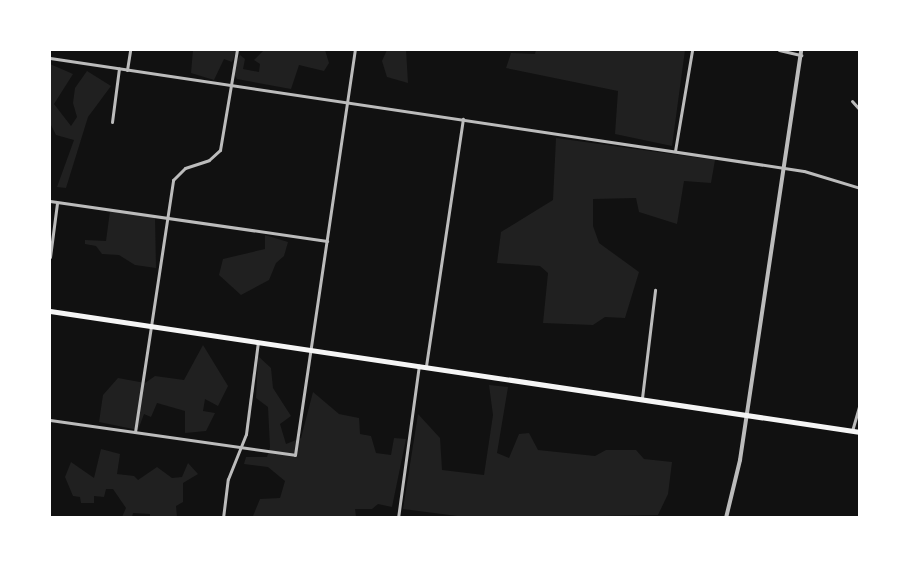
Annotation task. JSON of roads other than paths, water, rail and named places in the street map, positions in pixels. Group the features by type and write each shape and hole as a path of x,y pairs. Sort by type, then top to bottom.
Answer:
{"main road":[{"path":"50,311 860,432"}],"street":[{"path":"127,70 130,50"},
{"path":"135,432 173,180 185,168 209,160 220,150 237,50"},
{"path":"50,420 295,454 312,350 345,101 355,50"},
{"path":"675,151 692,50"},
{"path":"726,518 747,416 801,52 779,50"},
{"path":"50,58 675,151 822,175 860,188"},
{"path":"112,122 119,68"},
{"path":"852,101 860,110"},
{"path":"426,366 463,119"},
{"path":"50,201 327,241"},
{"path":"50,257 57,202"},
{"path":"642,398 655,290"},
{"path":"223,518 228,479 241,447 258,342"},
{"path":"398,518 419,365"},
{"path":"852,431 860,403"}]}
